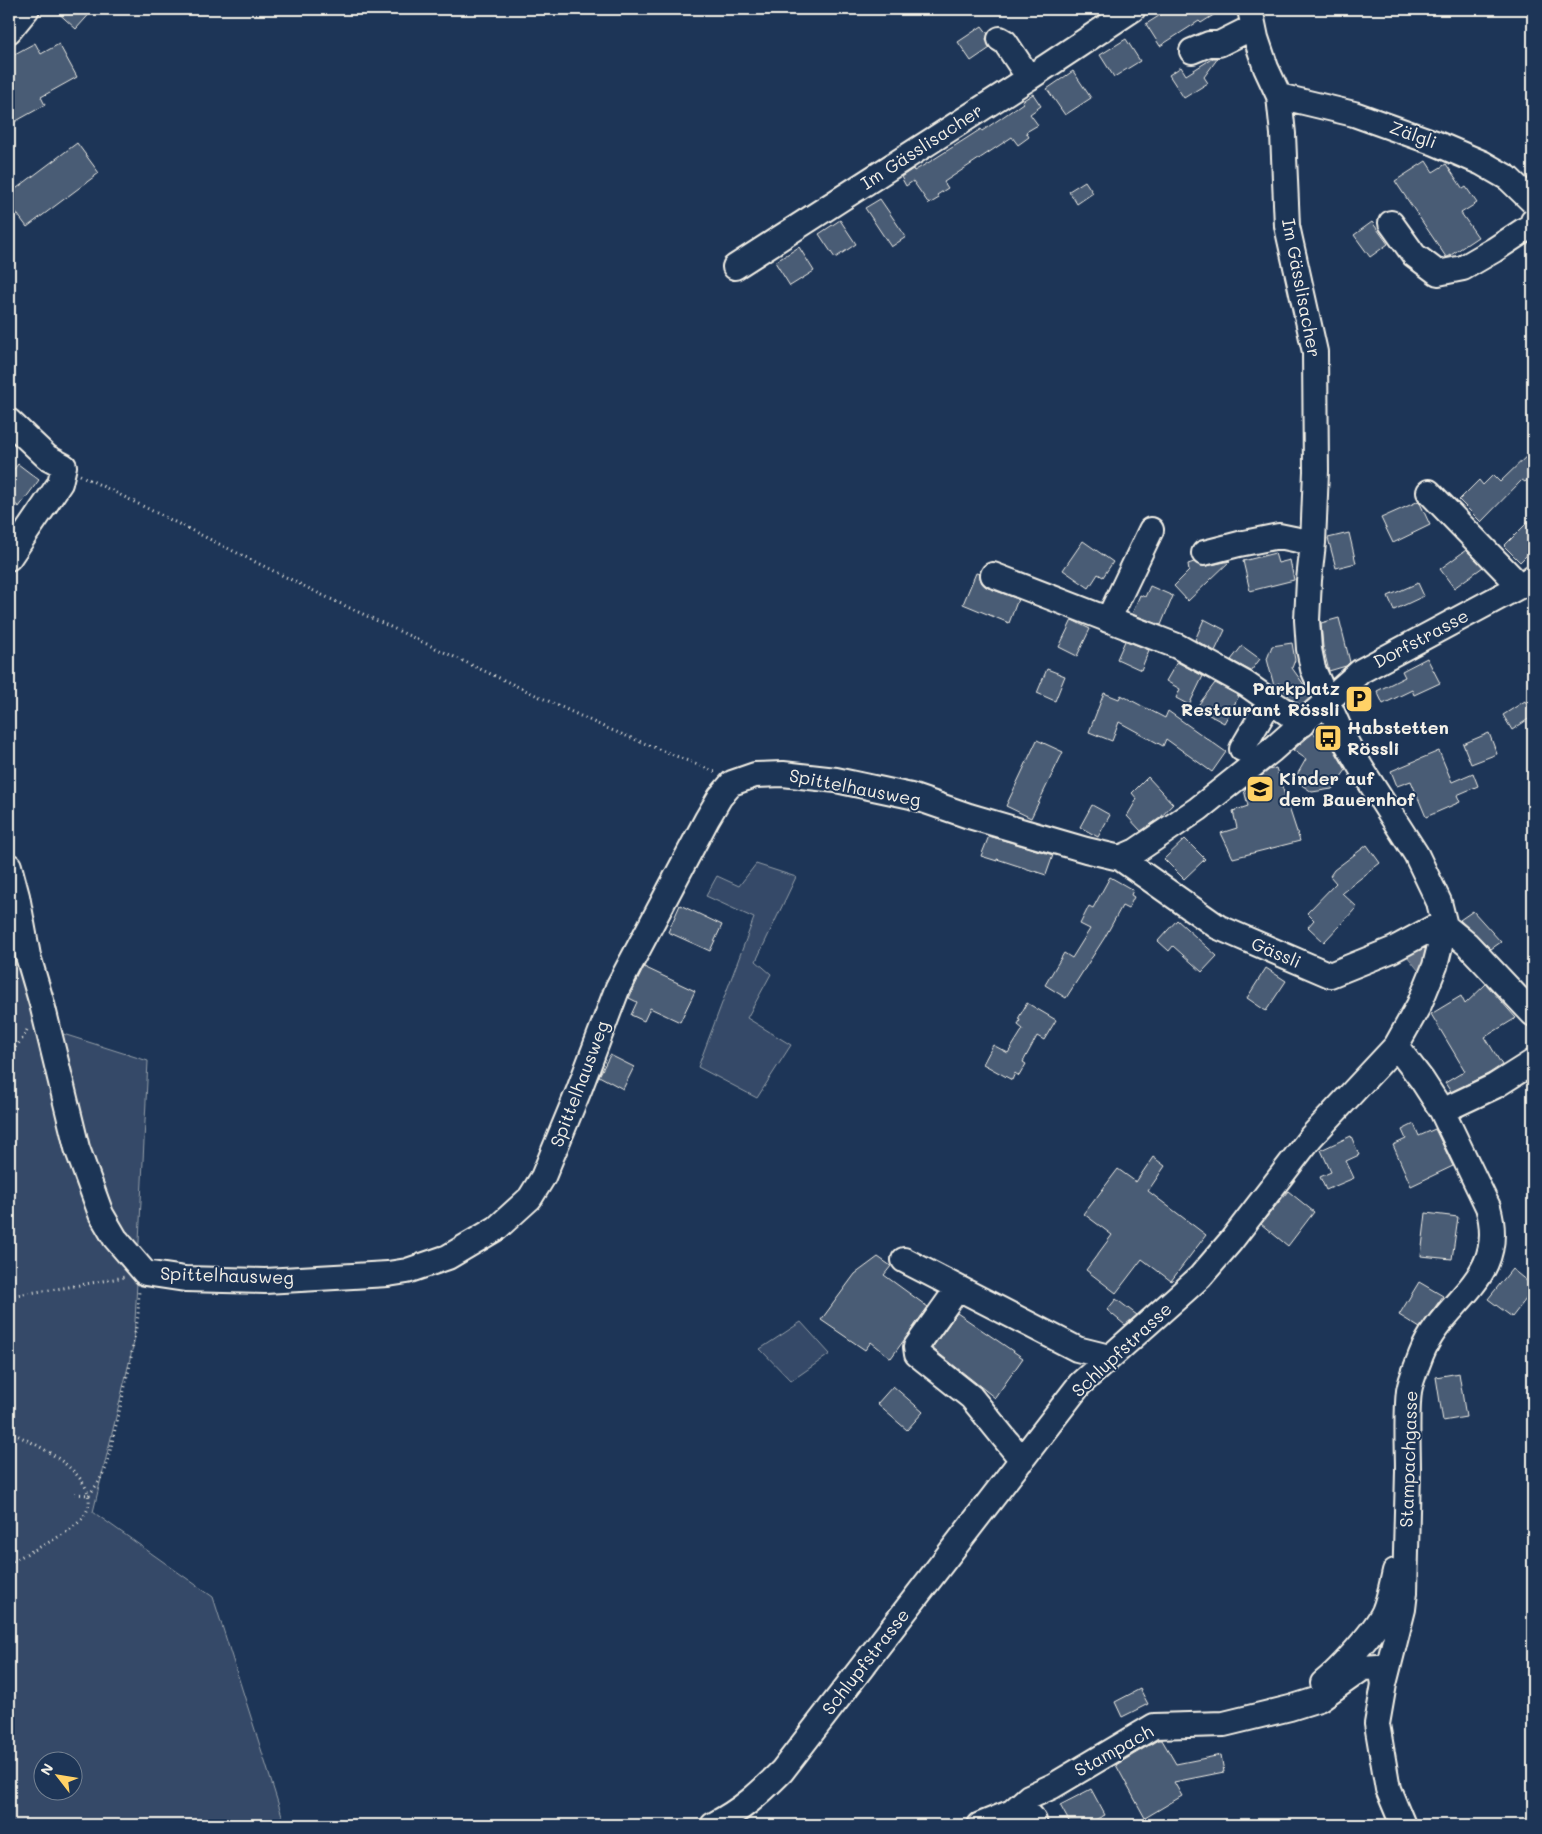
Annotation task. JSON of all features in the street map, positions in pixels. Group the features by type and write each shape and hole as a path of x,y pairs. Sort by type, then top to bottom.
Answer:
{"street":[{"path":"9,32 27,9"},
{"name":"Im Gässlisacher","path":"734,267 1133,9"},
{"path":"1192,51 1209,44 1219,44 1252,18"},
{"name":"Im Gässlisacher","path":"1252,18 1266,68 1279,96 1283,134 1287,226 1315,352 1316,414 1313,543 1307,620 1309,649 1313,669 1328,701"},
{"path":"1000,39 1005,42 1029,78"},
{"name":"Zälgli","path":"1279,96 1354,114 1482,162 1508,178 1533,202"},
{"path":"1391,223 1414,255 1438,273 1463,268 1532,225 1533,221"},
{"path":"9,422 48,457 64,466 60,483 9,558"},
{"path":"1429,492 1527,581"},
{"path":"1108,620 1151,530"},
{"path":"1204,553 1279,536 1313,543"},
{"path":"993,575 1177,646 1246,684 1303,724"},
{"name":"Dorfstrasse","path":"1328,701 1341,687 1361,671 1527,581"},
{"path":"1242,749 1270,701"},
{"path":"1120,858 1136,851 1198,809 1303,724 1328,701 1343,737 1360,768 1416,854 1438,902 1444,926 1467,944 1533,1014"},
{"name":"Spittelhausweg","path":"9,866 17,896 28,956 42,1004 77,1148 102,1214 115,1238 145,1273 186,1279 265,1281 388,1274 407,1271 448,1257 497,1228 530,1198 543,1177 579,1090 618,986 707,818 720,797 732,783 746,777 765,774 783,774 836,780 911,796 987,821 1120,858"},
{"name":"Gässli","path":"1120,858 1218,927 1330,976 1392,950 1431,929 1444,926"},
{"name":"Schlupfstrasse","path":"713,1825 732,1815 756,1798 782,1771 1080,1384 1200,1276 1231,1241 1311,1137 1396,1046 1416,1012 1430,981 1444,926"},
{"name":"Stampachgasse","path":"1396,1046 1422,1080 1442,1111 1488,1207 1493,1233 1492,1245 1485,1267 1476,1282 1427,1341 1409,1390 1403,1609 1384,1684 1377,1724 1388,1790 1403,1825"},
{"path":"1442,1111 1495,1086 1533,1062"},
{"path":"904,1260 1077,1349 1109,1357"},
{"path":"958,1288 916,1347 917,1354 971,1397 1022,1460"},
{"name":"Stampach","path":"1290,1708 1326,1681 1369,1635 1380,1620 1385,1610 1396,1566 1406,1537"},
{"name":"Stampach","path":"980,1825 1012,1812 1029,1797 1053,1786 1154,1726 1224,1724 1290,1708 1319,1699 1363,1668 1378,1667 1382,1673 1384,1684"},
{"path":"1012,1812 1020,1811 1032,1816 1035,1825"}],"path":[{"path":"64,466 329,598 604,728 714,771 732,783"},
{"path":"9,1296 145,1273"},
{"path":"89,1495 106,1468 129,1369 138,1316 138,1293 141,1279 145,1273"},
{"path":"9,1432 39,1446 77,1474 89,1495 88,1509 78,1523 69,1530 9,1563"},
{"path":"75,1494 89,1495"}],"shaded area":[{"path":"756,864 796,877 756,961 771,974 747,1018 791,1045 757,1098 698,1067 754,918 706,896 717,876 739,886"},
{"path":"9,894 35,1025 148,1061 134,1342 93,1512 213,1597 285,1825 9,1825"},
{"path":"1433,940 1422,975 1400,947"},
{"path":"801,1322 830,1354 791,1381 760,1349"}],"building":[{"path":"54,9 94,9 76,29"},
{"path":"1170,9 1223,9 1201,23 1199,21 1160,46 1146,24"},
{"path":"982,26 988,34 986,39 990,48 971,61 958,42"},
{"path":"1126,39 1140,61 1114,77 1100,55"},
{"path":"35,43 41,54 59,44 77,77 41,97 45,105 9,125 9,65 14,62 11,56"},
{"path":"1213,58 1218,58 1204,77 1208,83 1184,98 1169,75 1181,67 1186,75"},
{"path":"1073,71 1091,98 1065,115 1047,89"},
{"path":"1033,94 1041,106 1030,114 1038,125 1026,132 1029,137 1018,145 1012,137 944,182 948,188 937,195 939,198 929,204 913,181 906,186 901,177 931,161 981,129 982,131"},
{"path":"77,143 99,173 27,227 9,203 9,194"},
{"path":"1426,161 1433,172 1446,164 1463,189 1466,187 1477,203 1461,213 1478,237 1448,257 1446,257 1395,181"},
{"path":"1085,181 1093,193 1077,204 1069,191"},
{"path":"880,199 906,237 891,247 865,208"},
{"path":"840,220 856,244 835,258 819,234"},
{"path":"1372,222 1388,244 1370,257 1354,235"},
{"path":"799,247 814,271 790,286 775,262"},
{"path":"1533,450 1533,474 1525,482 1522,480 1481,522 1459,500 1479,480 1483,485 1493,475 1500,482"},
{"path":"18,464 39,480 19,507 9,499 9,476"},
{"path":"1419,501 1430,525 1393,543 1381,518"},
{"path":"1533,517 1533,549 1520,562 1504,546"},
{"path":"1349,533 1356,563 1336,568 1328,538"},
{"path":"1083,541 1113,562 1103,577 1098,574 1089,588 1063,570"},
{"path":"1466,550 1483,567 1454,588 1440,569"},
{"path":"1275,553 1278,563 1290,560 1294,580 1250,591 1243,561"},
{"path":"1230,561 1188,601 1174,586 1189,571 1188,564 1194,562 1200,566 1207,566"},
{"path":"976,573 980,574 982,583 988,588 1018,599 1009,623 963,604"},
{"path":"1418,583 1424,596 1394,610 1388,596"},
{"path":"1150,586 1173,596 1161,625 1132,614 1140,595 1145,597"},
{"path":"1339,618 1350,662 1346,666 1329,671 1323,647 1321,623"},
{"path":"1204,619 1225,630 1215,651 1195,640"},
{"path":"1072,620 1090,629 1077,656 1059,647"},
{"path":"1121,639 1149,650 1141,670 1117,659 1125,641"},
{"path":"1292,643 1295,660 1292,668 1311,697 1301,706 1290,698 1279,683 1274,686 1267,659 1272,646"},
{"path":"1242,646 1260,659 1251,671 1231,660"},
{"path":"1427,658 1440,683 1414,695 1412,690 1383,704 1377,691 1405,677 1402,671"},
{"path":"1177,662 1203,676 1189,705 1176,698 1180,689 1166,681"},
{"path":"1047,669 1065,676 1055,701 1037,693"},
{"path":"1215,683 1239,696 1224,723 1196,708"},
{"path":"1104,693 1119,699 1121,695 1165,718 1168,711 1226,752 1212,772 1166,739 1163,746 1119,722 1112,741 1089,732"},
{"path":"1525,701 1533,716 1512,730 1503,715"},
{"path":"1313,733 1332,746 1346,770 1332,789 1312,792 1294,780 1306,759 1293,750"},
{"path":"1489,733 1497,754 1471,764 1463,744"},
{"path":"1037,740 1063,752 1031,818 1006,806"},
{"path":"1439,751 1452,782 1473,773 1478,786 1457,795 1460,802 1426,817 1411,781 1397,786 1391,771"},
{"path":"1276,768 1300,841 1233,858 1221,833 1237,828 1233,811 1248,806 1244,790 1269,770"},
{"path":"1148,777 1173,804 1160,818 1141,831 1127,816 1137,799 1132,793"},
{"path":"1092,805 1110,815 1098,837 1080,827"},
{"path":"989,836 1053,855 1046,875 997,859 997,861 981,856"},
{"path":"1185,839 1205,859 1184,879 1164,859"},
{"path":"1367,845 1380,863 1342,893 1357,907 1324,942 1308,927 1314,920 1307,913 1336,883 1330,876 1334,870"},
{"path":"1110,877 1133,890 1131,895 1134,897 1128,909 1122,906 1105,937 1066,998 1045,985 1064,953 1072,958 1090,929 1080,924 1089,906 1093,908"},
{"path":"680,905 722,925 710,951 668,932"},
{"path":"1473,911 1501,942 1491,949 1460,920"},
{"path":"1177,920 1217,956 1202,972 1173,946 1169,951 1158,941"},
{"path":"644,967 695,991 680,1022 650,1008 644,1021 631,1015 637,1002 629,998"},
{"path":"1266,968 1286,981 1266,1011 1247,998"},
{"path":"1486,984 1516,1018 1485,1037 1502,1065 1451,1092 1445,1083 1465,1071 1431,1014 1461,996 1465,1004"},
{"path":"1027,1003 1056,1020 1044,1040 1037,1036 1023,1062 1026,1064 1019,1076 1015,1073 1012,1080 983,1064 993,1045 1008,1053 1023,1029 1018,1025 1020,1020 1018,1019"},
{"path":"610,1055 634,1067 623,1089 599,1076"},
{"path":"1414,1124 1419,1136 1435,1129 1453,1166 1411,1186 1393,1145 1406,1139 1402,1130"},
{"path":"1351,1136 1359,1155 1346,1161 1354,1178 1326,1190 1320,1177 1331,1172 1321,1150"},
{"path":"1153,1157 1165,1166 1148,1191 1206,1235 1171,1281 1142,1259 1116,1293 1086,1270 1112,1235 1084,1214 1118,1169 1136,1182"},
{"path":"1288,1191 1314,1212 1288,1246 1261,1224"},
{"path":"1426,1213 1458,1217 1452,1259 1421,1256"},
{"path":"878,1257 891,1266 884,1275 928,1307 891,1358 871,1342 865,1350 821,1320 855,1274"},
{"path":"1512,1269 1533,1286 1533,1290 1512,1317 1488,1299"},
{"path":"1419,1282 1443,1296 1420,1328 1399,1315"},
{"path":"1116,1299 1137,1315 1125,1325 1107,1310"},
{"path":"957,1313 1023,1358 995,1398 932,1348"},
{"path":"1459,1373 1466,1417 1443,1421 1436,1377"},
{"path":"893,1386 923,1412 907,1430 877,1404"},
{"path":"1140,1689 1148,1704 1122,1717 1115,1702"},
{"path":"1158,1740 1162,1740 1176,1764 1221,1755 1224,1772 1174,1782 1182,1796 1145,1818 1116,1765"},
{"path":"1091,1789 1105,1815 1085,1825 1071,1825 1060,1805"}],"place":[{"name":"Parkplatz Restaurant Rössli","path":"1359,699"},
{"name":"Habstetten Rössli","path":"1328,738"},
{"name":"Kinder auf dem Bauernhof","path":"1260,789"}]}
